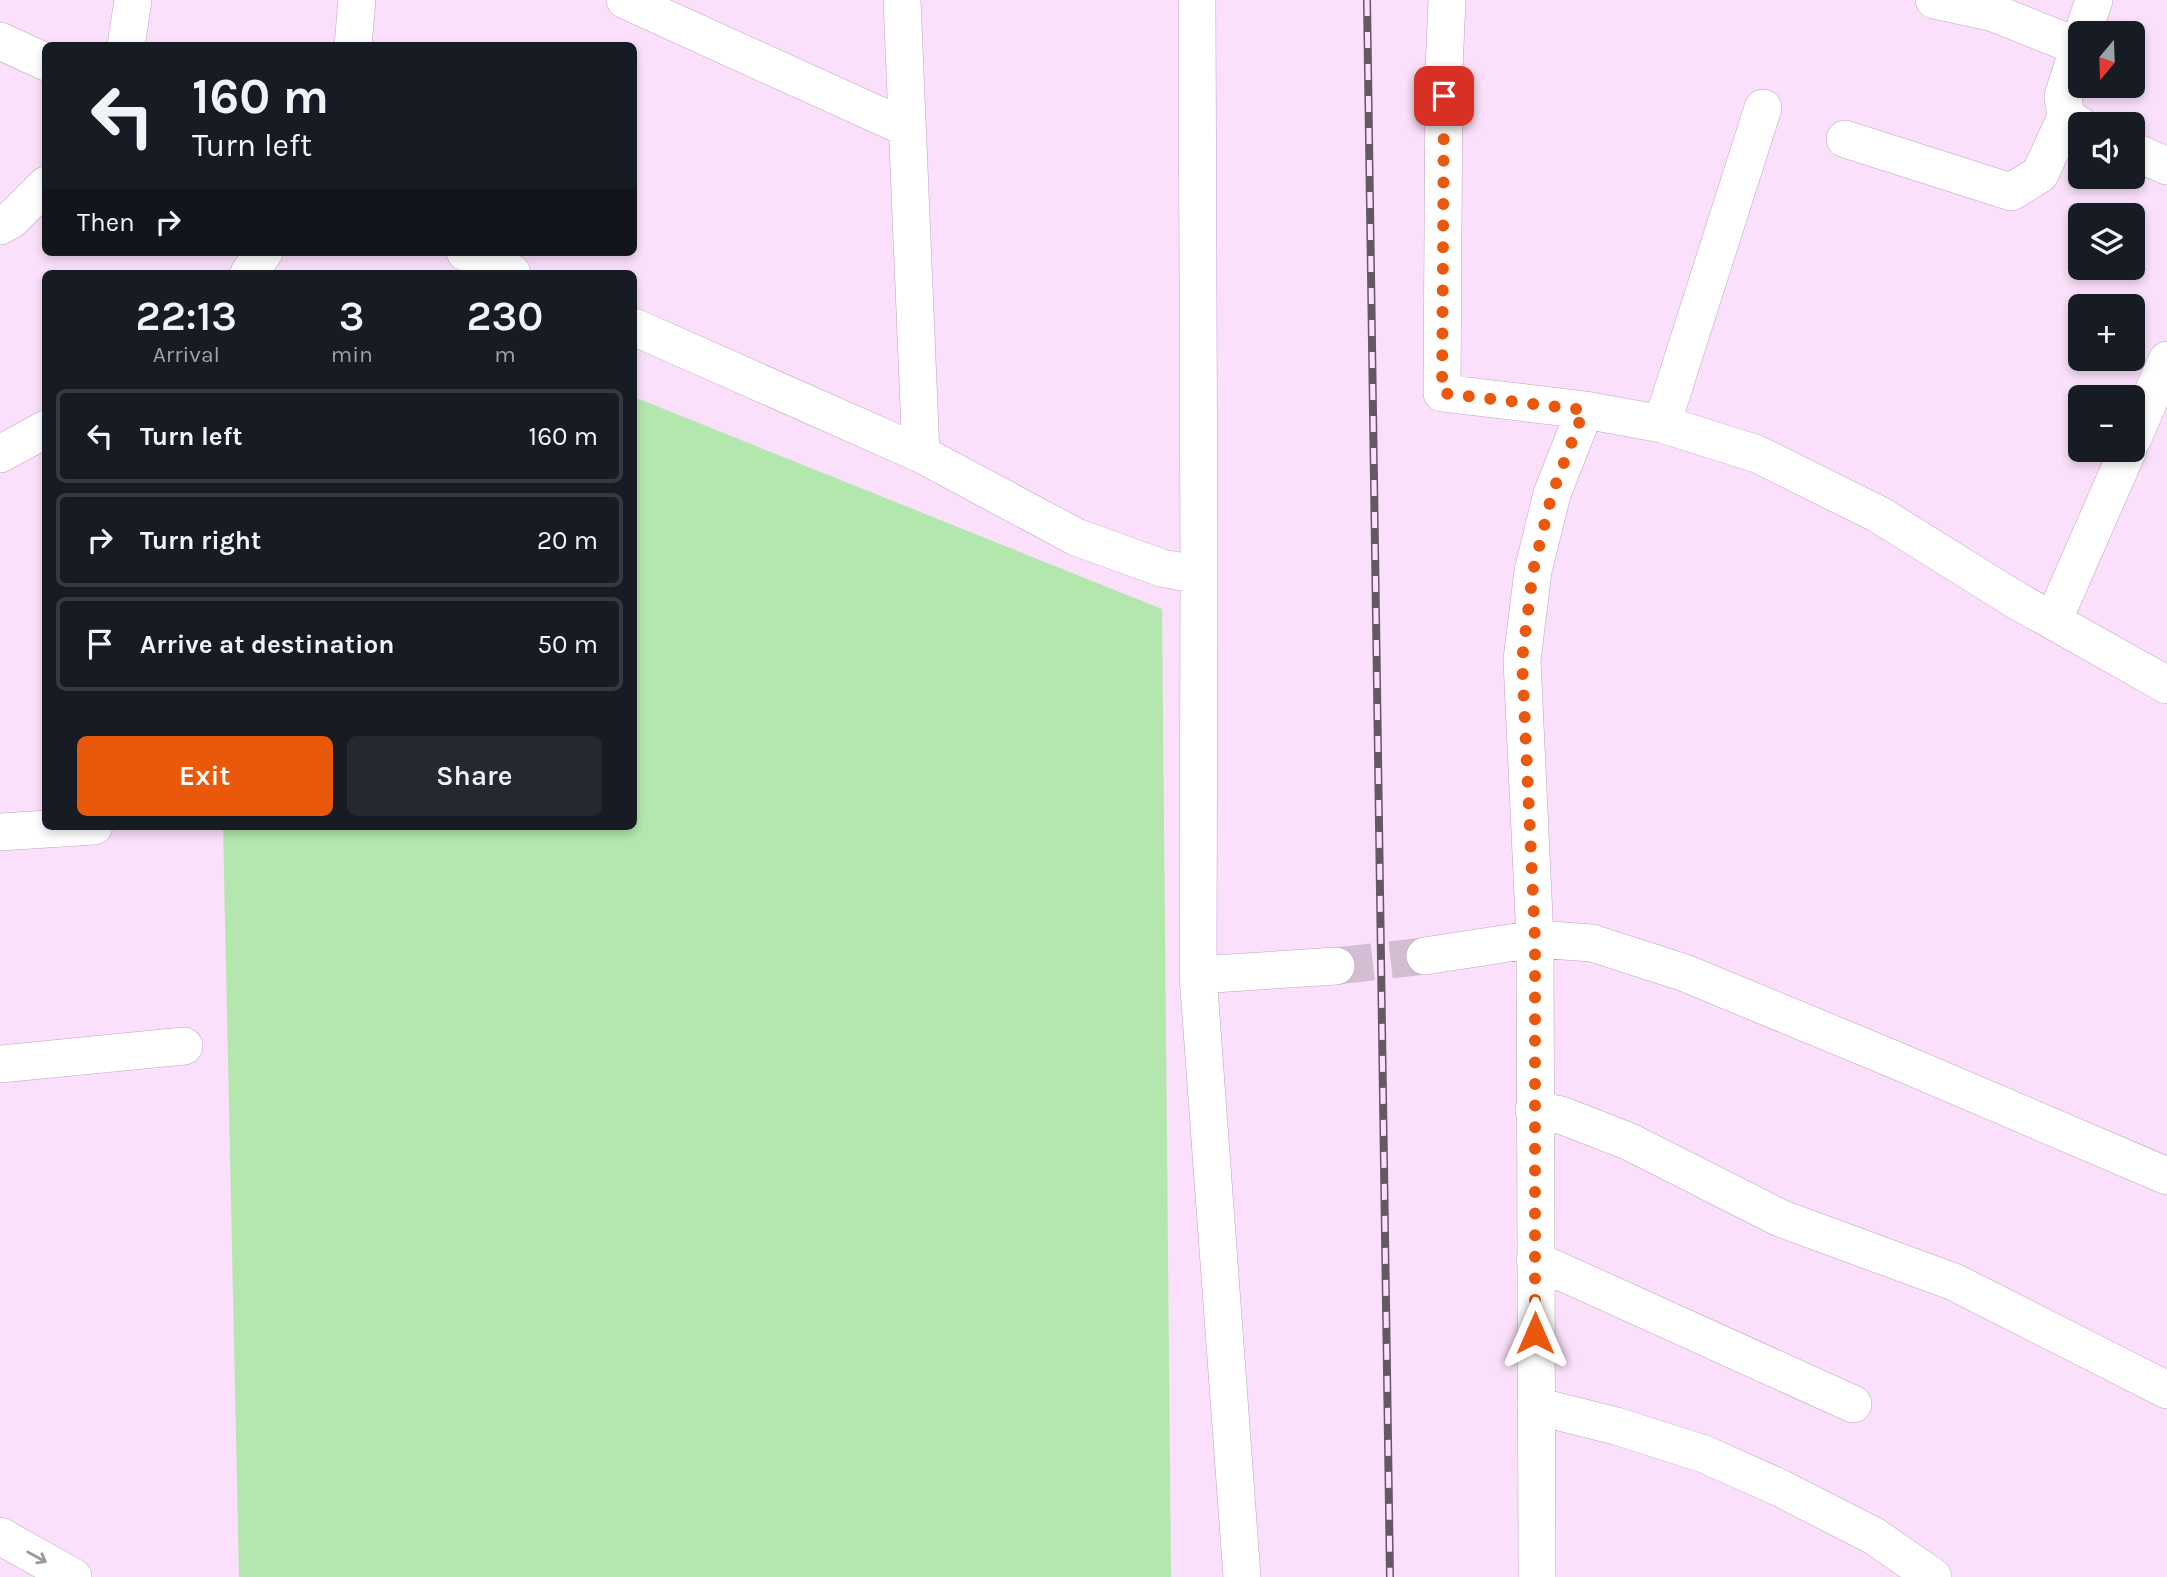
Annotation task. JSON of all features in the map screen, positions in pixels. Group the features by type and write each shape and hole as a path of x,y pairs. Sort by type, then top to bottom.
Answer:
{"street":[{"path":"127,42 133,0"},
{"path":"353,42 357,0"},
{"path":"625,0 907,128"},
{"path":"902,0 921,454"},
{"path":"1197,0 1198,975 1242,1577"},
{"path":"1447,0 1442,393 1584,410 1661,424 1757,453 1878,514 2014,599 2167,685"},
{"path":"1934,0 1995,6 2068,35"},
{"path":"2087,21 2094,0"},
{"path":"0,41 42,60"},
{"path":"2068,80 2063,96 2069,112"},
{"path":"1661,424 1763,108"},
{"path":"1845,139 2011,192 2040,174 2068,129"},
{"path":"2145,156 2167,166"},
{"path":"0,226 11,220 42,189"},
{"path":"474,256 505,270"},
{"path":"637,328 921,454 1076,537 1162,568 1199,575"},
{"path":"2145,410 2167,360"},
{"path":"1537,1577 1535,939 1522,660 1533,571 1552,494 1584,410"},
{"path":"0,454 42,431"},
{"path":"2053,621 2123,462"},
{"path":"0,832 42,829"},
{"path":"1425,956 1535,939 1592,943 1685,973 2167,1176"},
{"path":"1198,975 1336,966"},
{"path":"0,1063 184,1046"},
{"path":"1534,1111 1561,1115 1630,1142 1780,1218 1954,1282 2167,1390"},
{"path":"1535,1260 1853,1404"},
{"path":"1536,1406 1616,1426 1704,1454 1778,1487 1874,1536 1924,1574"},
{"path":"0,1536 74,1577"}],"green space":[{"path":"637,398 1162,609 1171,1577 239,1577 223,830 637,830"}],"tunnel":[{"path":"1336,966 1425,956"}],"railway":[{"path":"1367,0 1390,1577"}],"route":[{"path":"1444,96 1442,393 1584,410 1552,494 1533,571 1522,660 1535,939 1535,1333"}]}
